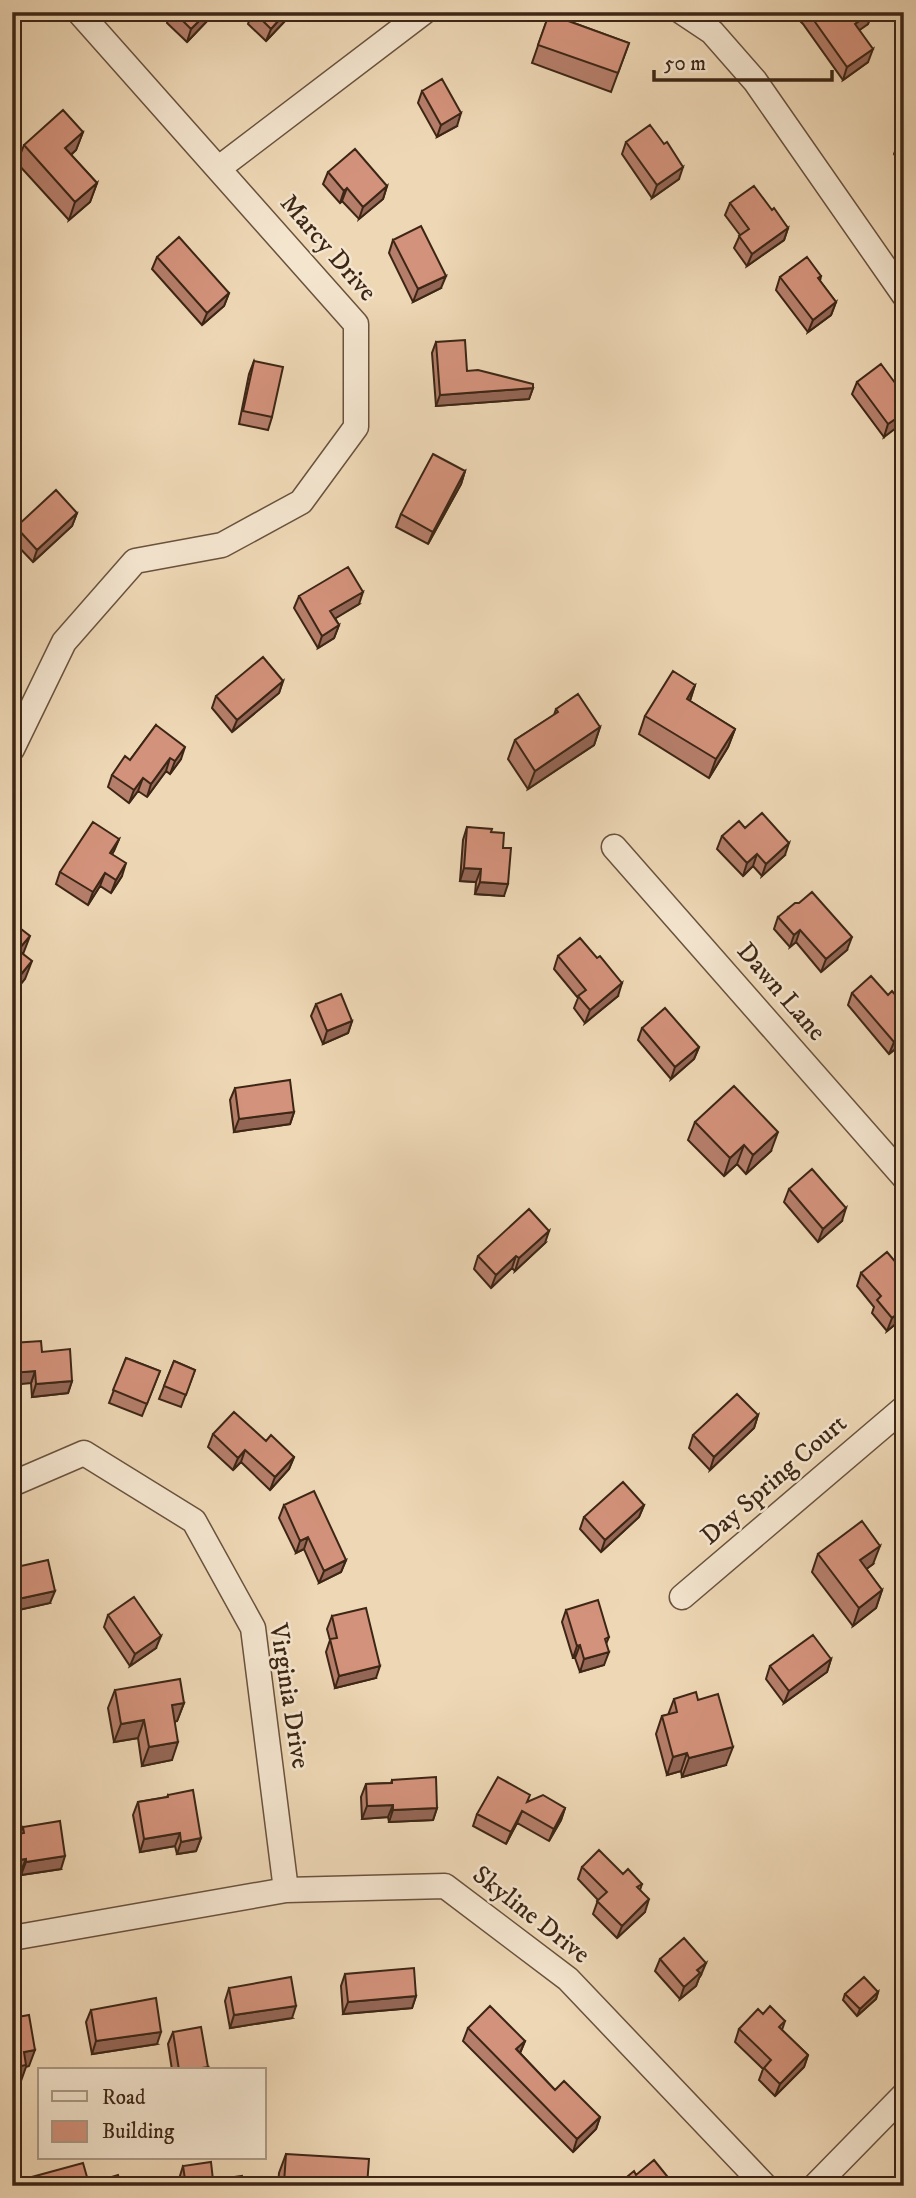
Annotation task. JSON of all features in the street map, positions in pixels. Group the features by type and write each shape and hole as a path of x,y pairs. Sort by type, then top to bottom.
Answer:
{"street":[{"name":"Marcy Drive","path":"12,749 64,642 135,561 222,545 301,502 356,426 356,324 79,12"},
{"path":"219,168 424,12"},
{"path":"681,12 712,32 755,81 904,295"},
{"name":"Dawn Lane","path":"614,847 904,1177"},
{"name":"Day Spring Court","path":"682,1597 904,1408"},
{"name":"Virginia Drive","path":"12,1484 83,1453 194,1521 253,1628 286,1890"},
{"name":"Skyline Drive","path":"12,1938 286,1890 445,1886 568,1979 765,2186"},
{"path":"815,2186 904,2095"}],"building":[{"path":"174,12 208,12 191,29"},
{"path":"254,12 286,12 271,29"},
{"path":"808,12 871,12 855,24 873,49 847,67"},
{"path":"549,14 629,43 618,73 538,45"},
{"path":"442,79 461,113 441,125 422,91"},
{"path":"63,110 83,132 65,148 97,183 75,202 24,145"},
{"path":"650,125 664,144 667,142 683,167 657,185 626,142"},
{"path":"355,149 387,186 363,207 347,188 344,191 328,172"},
{"path":"754,186 788,228 752,254 739,236 749,229 730,203"},
{"path":"421,226 446,276 418,289 393,240"},
{"path":"179,237 229,293 207,313 157,257"},
{"path":"807,257 821,276 818,278 836,302 813,320 780,277"},
{"path":"465,340 467,371 478,370 533,384 533,388 440,395 436,342"},
{"path":"254,361 283,367 272,417 243,411"},
{"path":"881,364 904,395 904,413 888,424 857,382"},
{"path":"433,454 465,471 433,532 401,514"},
{"path":"56,490 77,513 37,550 16,527"},
{"path":"348,567 363,592 330,611 339,625 322,636 299,596"},
{"path":"263,657 283,681 237,720 216,696"},
{"path":"673,671 695,685 687,699 735,729 716,759 645,716"},
{"path":"578,694 600,727 535,771 515,740 558,712 556,709"},
{"path":"156,725 185,747 175,761 170,758 151,784 143,778 134,790 112,775 125,756 130,760"},
{"path":"762,813 789,843 766,864 757,854 747,863 722,836 739,821 745,828"},
{"path":"93,822 119,839 110,853 126,863 116,880 105,873 93,892 60,872"},
{"path":"467,827 504,833 503,848 511,848 508,884 480,882 481,869 464,868"},
{"path":"812,892 852,937 826,959 800,930 794,935 778,917"},
{"path":"12,922 30,936 18,950 32,961 14,983 12,982"},
{"path":"580,938 597,958 600,956 622,983 590,1010 578,996 586,990 558,956"},
{"path":"871,976 888,995 892,991 904,1005 904,1033 894,1042 852,993"},
{"path":"341,994 352,1021 327,1031 316,1004"},
{"path":"665,1008 699,1047 675,1067 642,1028"},
{"path":"290,1080 294,1112 239,1119 235,1088"},
{"path":"734,1086 778,1132 753,1155 744,1145 730,1158 695,1122"},
{"path":"812,1169 846,1208 823,1229 789,1189"},
{"path":"529,1209 549,1231 496,1275 478,1256"},
{"path":"887,1252 904,1272 904,1308 892,1318 877,1300 881,1296 861,1273"},
{"path":"41,1341 42,1352 70,1349 72,1381 36,1384 35,1371 12,1373 12,1343"},
{"path":"126,1358 160,1371 147,1404 113,1390"},
{"path":"174,1361 195,1370 186,1395 164,1386"},
{"path":"737,1394 758,1415 714,1457 693,1435"},
{"path":"234,1412 266,1441 271,1435 294,1457 275,1477 245,1450 238,1458 213,1434"},
{"path":"623,1482 644,1505 605,1540 584,1517"},
{"path":"314,1491 346,1560 324,1571 308,1537 300,1541 284,1505"},
{"path":"862,1521 880,1546 860,1560 882,1590 859,1608 818,1554"},
{"path":"48,1560 55,1591 18,1599 12,1568"},
{"path":"134,1597 161,1636 135,1654 108,1615"},
{"path":"598,1600 609,1637 605,1639 609,1652 584,1659 566,1610"},
{"path":"366,1608 380,1666 339,1676 330,1639 337,1638 332,1616"},
{"path":"813,1635 831,1659 789,1691 770,1666"},
{"path":"180,1679 184,1703 172,1705 178,1742 149,1747 144,1720 121,1724 115,1690"},
{"path":"696,1692 698,1700 718,1694 733,1747 689,1758 687,1753 673,1757 662,1716 677,1712 674,1699"},
{"path":"436,1777 437,1808 393,1810 393,1805 367,1806 366,1784"},
{"path":"498,1777 530,1795 527,1802 543,1795 565,1808 554,1829 522,1811 511,1832 477,1814"},
{"path":"193,1790 201,1838 181,1842 180,1833 144,1839 138,1802"},
{"path":"60,1821 65,1856 26,1862 26,1859 12,1861 12,1835 24,1833 23,1827"},
{"path":"599,1850 623,1874 628,1869 642,1884 637,1887 649,1899 622,1926 597,1901 607,1892 582,1867"},
{"path":"684,1938 706,1963 697,1970 700,1973 684,1987 660,1959"},
{"path":"414,1968 416,1996 348,2002 345,1974"},
{"path":"291,1977 296,2006 234,2015 229,1988"},
{"path":"864,1977 878,1992 860,2009 845,1994"},
{"path":"156,1998 161,2032 96,2041 91,2010"},
{"path":"490,2006 525,2041 516,2049 555,2090 564,2081 600,2117 577,2139 468,2028"},
{"path":"770,2006 785,2021 779,2027 808,2055 780,2084 764,2068 771,2060 739,2029 758,2009 763,2014"},
{"path":"29,2015 35,2050 24,2052 26,2065 12,2068 12,2018"},
{"path":"201,2027 208,2067 179,2068 173,2032"},
{"path":"286,2154 369,2159 367,2186 284,2183"},
{"path":"654,2160 675,2186 616,2186 634,2171 636,2175"},
{"path":"211,2162 213,2180 242,2176 243,2186 186,2186 183,2166"},
{"path":"83,2163 89,2184 118,2175 121,2186 30,2186 28,2178"}]}
